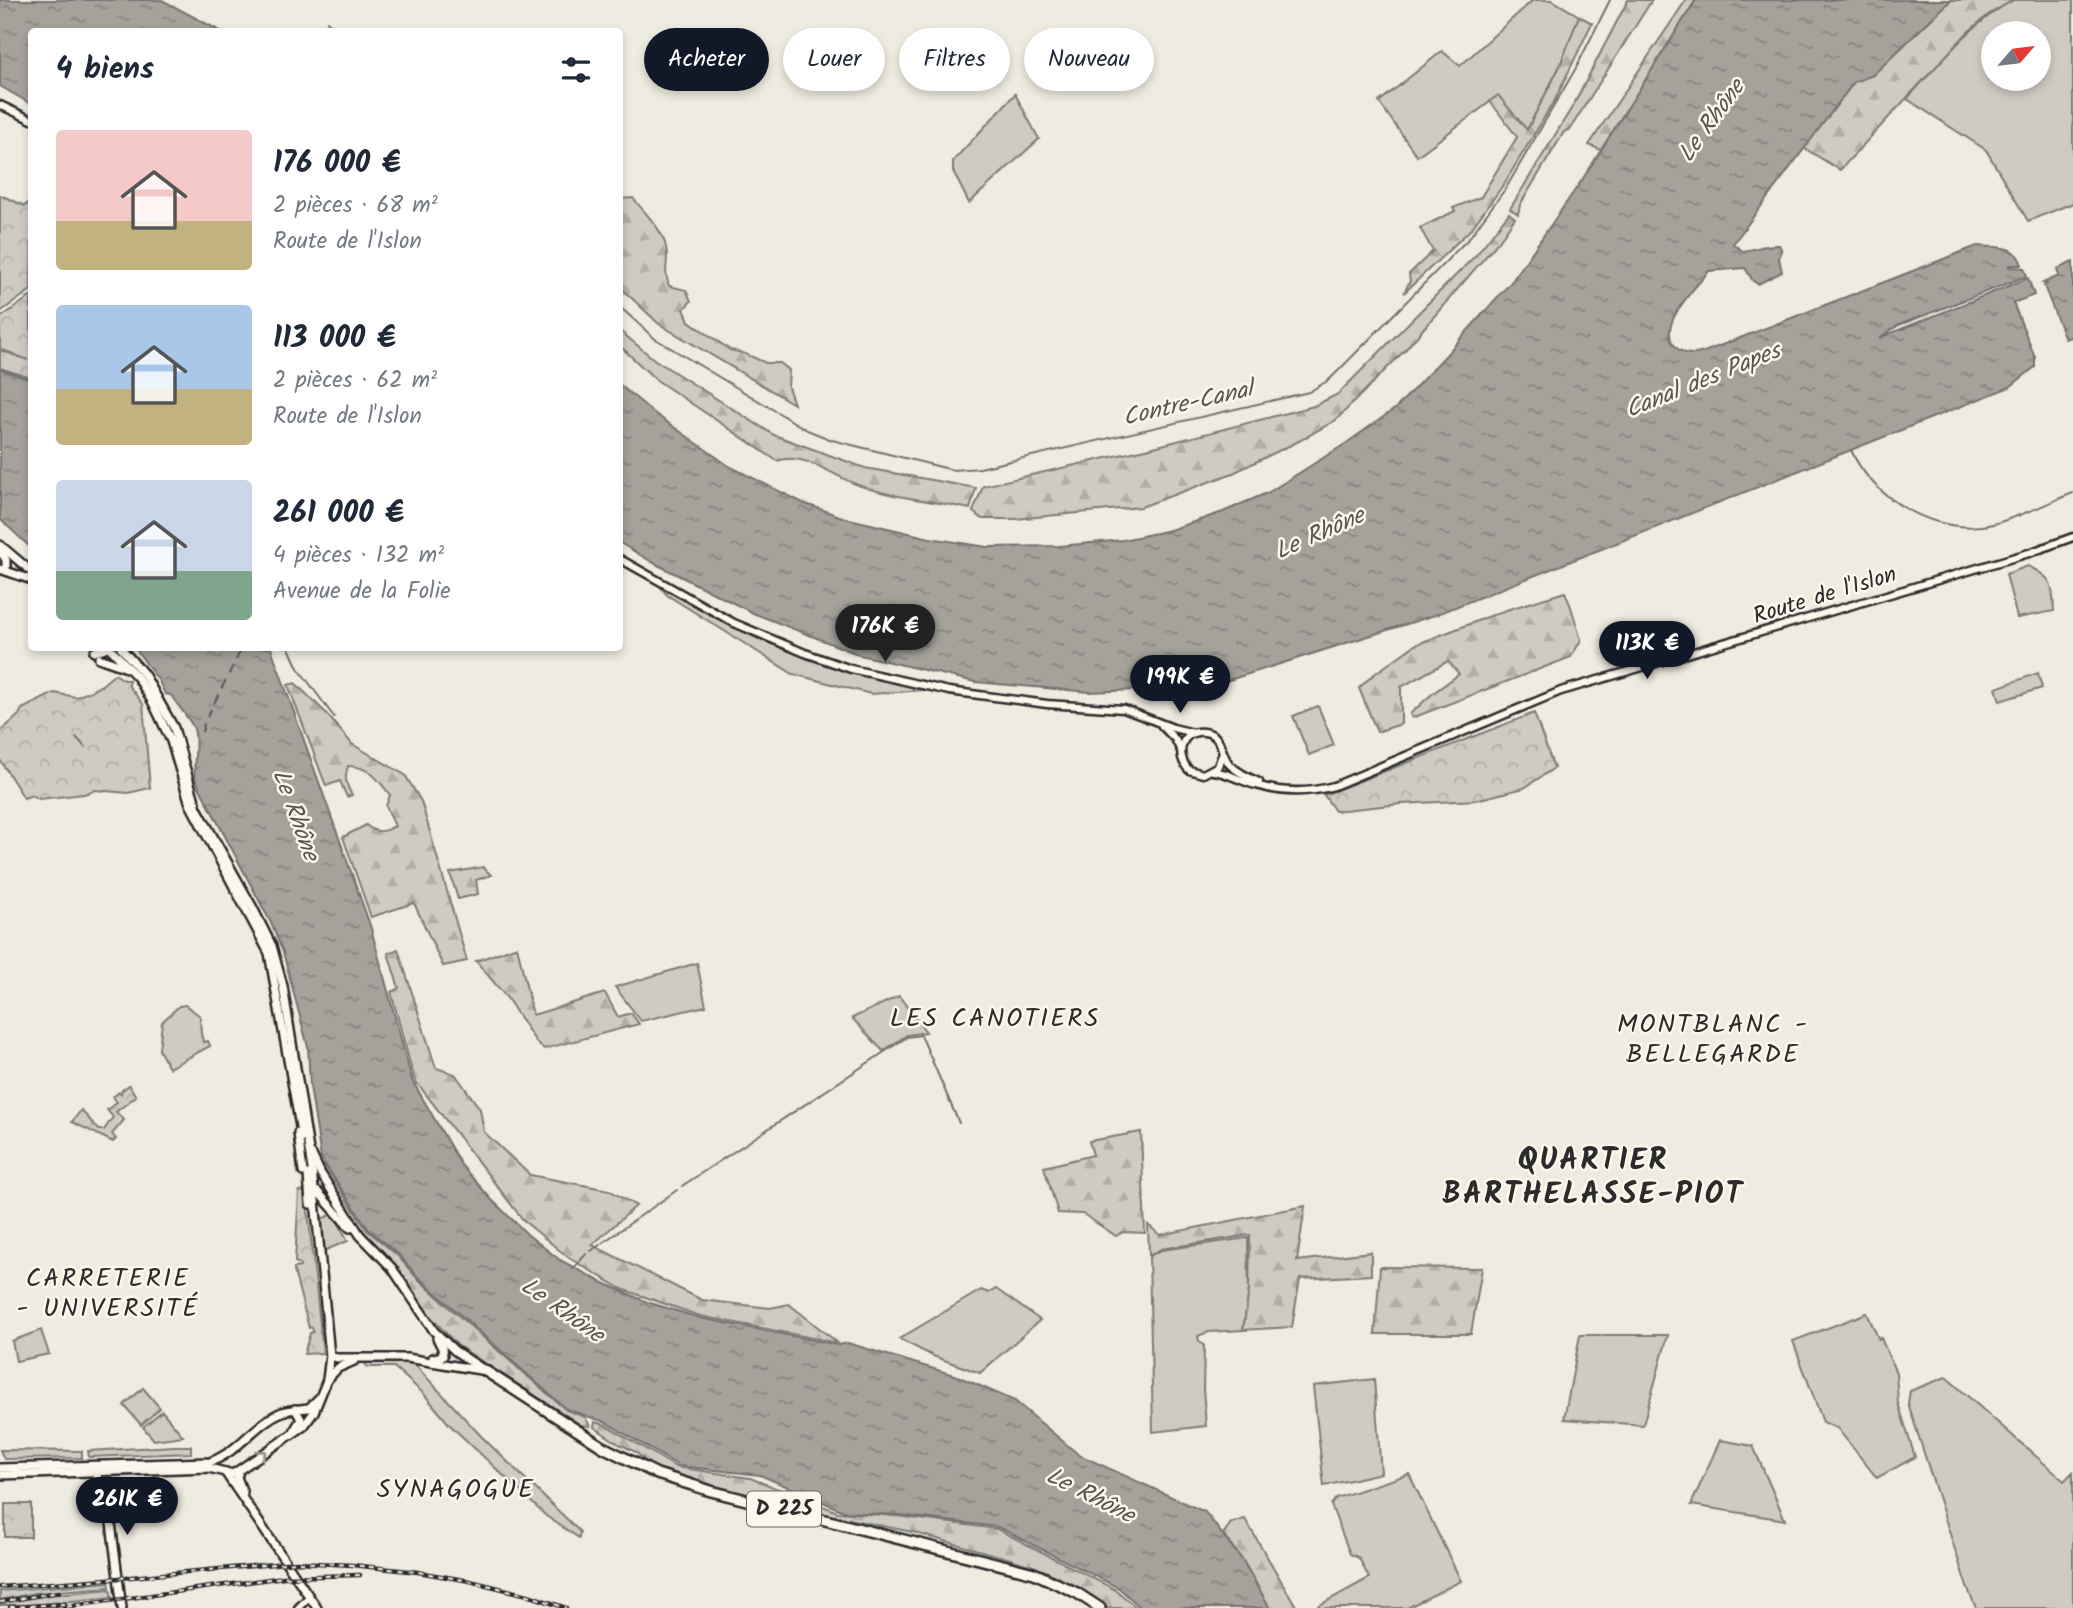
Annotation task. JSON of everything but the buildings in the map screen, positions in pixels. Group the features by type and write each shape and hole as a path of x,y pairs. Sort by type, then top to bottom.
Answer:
{"highway":[{"name":"D 225","path":"485,1370 603,1447 657,1474 711,1491 1034,1573 1077,1593 1100,1608"}],"main road":[{"path":"0,549 2,568 28,578"},
{"path":"0,549 28,569"},
{"path":"113,651 147,692 166,728 186,796 267,947 275,974 307,1168 326,1356 321,1390 311,1407 277,1415 228,1454 210,1462"},
{"path":"0,1475 221,1470 233,1474 303,1426 314,1412 327,1380 330,1356 316,1190 279,966 258,917 197,808 174,728 144,674 125,651"},
{"path":"96,652 131,670"},
{"path":"295,1101 303,1172"},
{"path":"305,1131 316,1165 352,1223"},
{"path":"310,1203 311,1192 321,1186 352,1223"},
{"path":"316,1190 371,1254 400,1279"},
{"name":"D 225","path":"352,1223 366,1244 392,1268 434,1331 455,1351 485,1370"},
{"path":"416,1359 438,1359 443,1356 434,1331"},
{"path":"330,1356 416,1359 485,1370"},
{"path":"327,1380 342,1366 362,1359"},
{"path":"290,1434 299,1426 297,1412"},
{"path":"221,1470 228,1454"},
{"path":"0,1468 210,1462 219,1465 317,1608"},
{"path":"97,1473 106,1466"},
{"path":"90,1467 97,1473 111,1523 122,1608"},
{"path":"239,1471 237,1480 247,1506"}],"street":[{"path":"0,105 28,118"},
{"name":"Route de l'Islon","path":"1213,771 1225,772 1256,785 1296,792 1334,786 1561,691 2019,556 2073,537"},
{"path":"623,561 734,623 804,653 851,669 949,691 1047,704 1124,709 1158,723 1213,735 1223,752 1222,760 1213,771 1203,774 1189,770 1182,762 1175,739 1158,723"},
{"path":"1180,749 1185,739 1194,733"},
{"name":"Route de l'Islon","path":"1223,752 1228,763 1270,788"},
{"path":"298,1608 309,1597"}],"green space":[{"path":"1533,0 1552,0 1579,16 1560,66 1527,130 1498,96 1417,156 1379,102 1442,51 1460,66"},
{"path":"1628,0 1652,0 1570,129 1564,132 1520,205 1518,214 1510,209 1574,104"},
{"path":"1686,0 1696,0 1601,150 1589,145"},
{"path":"1951,0 2013,0 1988,15 1968,32 1840,170 1804,148 1854,82 1873,75"},
{"path":"2013,0 2073,0 2073,203 2028,221 1986,150 1907,99 1956,45 1981,23 1981,91 2051,91 2051,21 1983,21"},
{"path":"1579,16 1592,23 1555,100 1504,184 1471,229 1404,293 1410,281 1409,274 1433,251 1420,228 1455,211 1453,208 1481,197 1517,137 1490,101 1498,95 1527,130 1560,66"},
{"path":"1015,94 1039,139 969,203 953,171 953,161"},
{"path":"0,195 25,206 28,203 28,292 0,312"},
{"path":"633,198 663,238 669,286 686,290 691,301 684,309 689,321 730,350 766,363 780,363 789,370 788,387 794,404 659,324 623,290 623,199"},
{"path":"1509,213 1515,218 1499,241 1405,350 1336,420 1299,441 1233,473 1141,507 1015,519 982,519 973,512 983,486 1146,449 1314,406 1338,394 1476,255"},
{"path":"28,298 28,360 0,349 0,318"},
{"path":"623,333 655,360 774,435 865,468 976,488 970,509 867,488 806,461 777,461 655,379 623,349"},
{"path":"0,350 28,360 28,377 0,368"},
{"path":"2028,566 2050,583 2054,611 2017,618 2006,574"},
{"path":"661,588 758,639 844,671 924,690 871,694 793,674 667,595"},
{"path":"1565,592 1581,640 1571,657 1412,718 1410,714 1459,674 1448,661 1401,687 1401,724 1377,732 1359,688 1373,675 1415,645 1503,611"},
{"path":"2038,673 2042,688 2000,701 1996,688"},
{"path":"115,674 129,680 129,686 143,704 150,788 128,793 95,790 84,794 39,799 32,795 24,798 0,760 0,732 22,709 54,693 76,697 102,685"},
{"path":"295,683 352,744 405,775 421,801 467,961 443,966 414,903 371,917 343,837 366,825 380,831 395,826 386,806 390,795 373,775 362,768 348,766 347,784 352,795 347,797 340,781 326,786 288,685"},
{"path":"1318,706 1334,745 1309,755 1293,716"},
{"path":"1534,713 1554,768 1524,788 1476,800 1335,811 1324,795"},
{"path":"483,867 491,875 476,880 478,894 458,899 450,873"},
{"path":"517,946 533,1015 605,993 618,1017 631,1013 639,1024 544,1049 476,961"},
{"path":"398,949 436,1068 455,1074 480,1109 484,1132 530,1175 609,1190 636,1206 592,1245 702,1300 770,1308 789,1304 838,1343 700,1316 622,1289 569,1258 524,1221 414,1079 391,992 399,988 388,953"},
{"path":"697,963 706,1006 641,1021 615,987"},
{"path":"899,996 926,1032 907,1035 883,1051 852,1018"},
{"path":"185,1005 200,1016 203,1042 208,1041 210,1046 169,1068 159,1050 162,1022 179,1006"},
{"path":"129,1085 136,1096 116,1112 124,1120 112,1134 116,1139 113,1142 72,1122 81,1110 99,1130 104,1130 113,1117 107,1110 117,1102 113,1097 119,1092 121,1094"},
{"path":"1141,1132 1145,1233 1123,1232 1116,1236 1083,1214 1058,1213 1044,1167 1093,1155 1089,1141"},
{"path":"324,1165 367,1230 397,1255 416,1277 452,1310 566,1410 585,1417 590,1426 581,1425 457,1345 428,1314 395,1266 366,1239 325,1174 322,1168"},
{"path":"299,1191 306,1192 323,1353 304,1354 310,1333 313,1332 312,1327 309,1328 294,1271 294,1268 300,1267 300,1264 295,1262"},
{"path":"1305,1206 1297,1261 1371,1252 1371,1275 1300,1279 1292,1327 1243,1330 1249,1290 1250,1235 1161,1249 1149,1256 1148,1225 1160,1235"},
{"path":"331,1215 336,1218 348,1241 323,1251 321,1219"},
{"path":"1248,1238 1249,1290 1243,1330 1208,1332 1198,1336 1204,1346 1206,1426 1153,1432 1149,1256 1161,1250"},
{"path":"1380,1267 1482,1268 1471,1334 1375,1334"},
{"path":"996,1289 1040,1320 980,1373 933,1356 899,1339 981,1290 989,1293"},
{"path":"1867,1313 1896,1373 1898,1403 1915,1457 1877,1478 1837,1428 1823,1422 1793,1341"},
{"path":"41,1330 49,1354 16,1361 12,1341"},
{"path":"1580,1335 1668,1335 1643,1425 1564,1419"},
{"path":"409,1362 580,1532 579,1538 546,1516 449,1424 424,1394 394,1367 367,1367 365,1363"},
{"path":"1946,1377 2064,1481 2073,1472 2073,1608 1976,1608 1908,1403 1910,1391"},
{"path":"1374,1379 1381,1473 1324,1486 1313,1386"},
{"path":"143,1388 160,1408 141,1425 124,1405"},
{"path":"162,1411 183,1436 154,1440 143,1427"},
{"path":"595,1422 605,1425 676,1467 750,1478 838,1512 897,1516 997,1529 1116,1590 1137,1608 1108,1608 1048,1572 1014,1560 912,1532 687,1481 650,1466 636,1452 594,1427"},
{"path":"1720,1440 1753,1446 1785,1520 1691,1505"},
{"path":"191,1446 191,1453 89,1457 88,1451"},
{"path":"0,1450 82,1451 82,1458 4,1459"},
{"path":"1409,1474 1461,1581 1407,1608 1318,1608 1369,1578 1359,1558 1350,1554 1331,1505 1336,1498"},
{"path":"5,1504 31,1504 31,1537 5,1537"},
{"path":"1245,1519 1297,1608 1270,1608 1243,1561 1223,1534 1231,1523"},
{"path":"109,1582 110,1587 35,1593 0,1600 0,1591"},
{"path":"110,1589 112,1597 31,1605 0,1605 38,1596"}],"water":[{"path":"0,0 162,0 214,28 28,28 28,102 0,86"},
{"path":"1696,0 1951,0 1873,75 1854,82 1733,244 1743,251 1779,245 1782,251 1779,258 1782,272 1758,284 1745,268 1709,271 1678,309 1670,331 1671,341 1684,352 1704,352 1977,246 1991,247 2004,248 2015,253 2022,265 2009,267 2024,268 2027,276 1899,325 1879,338 2028,278 2034,295 2013,303 2035,357 2035,367 2010,387 1435,615 1207,687 1090,692 975,682 860,655 753,613 623,545 623,387 729,466 803,503 845,518 930,538 987,547 1059,546 1123,540 1170,530 1223,512 1269,492 1396,408 1512,281 1582,180"},
{"path":"2073,262 2073,336 2065,339 2044,286 2047,284 2043,283 2059,276 2057,269"},
{"path":"0,369 28,379 28,545 0,519"},
{"name":"Le Rhône","path":"137,651 272,651 370,925 412,1080 461,1165 528,1235 560,1260 647,1302 700,1318 838,1345 848,1343 957,1376 1015,1401 1079,1455 1205,1512 1243,1561 1270,1608 1141,1608 1119,1588 998,1527 846,1512 760,1475 679,1466 605,1422 566,1409 369,1230 321,1158 310,1086 308,1047 283,952 271,923 196,781 194,729 171,695 165,694"}],"waterway":[{"name":"Contre-Canal","path":"623,310 654,338 807,430 832,440 953,470 980,468 1309,392 1329,380 1469,238 1506,188 1576,68 1610,0"},
{"name":"Contre-Canal","path":"327,21 333,28"},
{"name":"Contre-Canal","path":"1851,450 1861,468 1891,499 1910,511 1951,525 1972,527 1993,524 2073,493"},
{"path":"290,651 298,668 334,717"},
{"path":"76,737 85,747"},
{"path":"682,1186 907,1037 921,1035 959,1123"},
{"path":"591,1251 677,1190"},
{"path":"573,1269 586,1254"}],"ferry route":[{"path":"202,732 240,651"}],"railway":[{"path":"0,1587 297,1562 418,1572 528,1595 566,1608"},
{"path":"57,1608 284,1577 360,1575"},
{"path":"0,1602 59,1592"},
{"path":"10,1607 65,1604"}],"district":[{"name":"LES CANOTIERS","path":"995,1019"},
{"name":"MONTBLANC - BELLEGARDE","path":"1713,1040"},
{"name":"QUARTIER BARTHELASSE-PIOT","path":"1593,1178"},
{"name":"CARRETERIE - UNIVERSITÉ","path":"108,1294"},
{"name":"SYNAGOGUE","path":"456,1490"}],"water label":[{"name":"Canal des Papes","path":"1703,381"}]}
